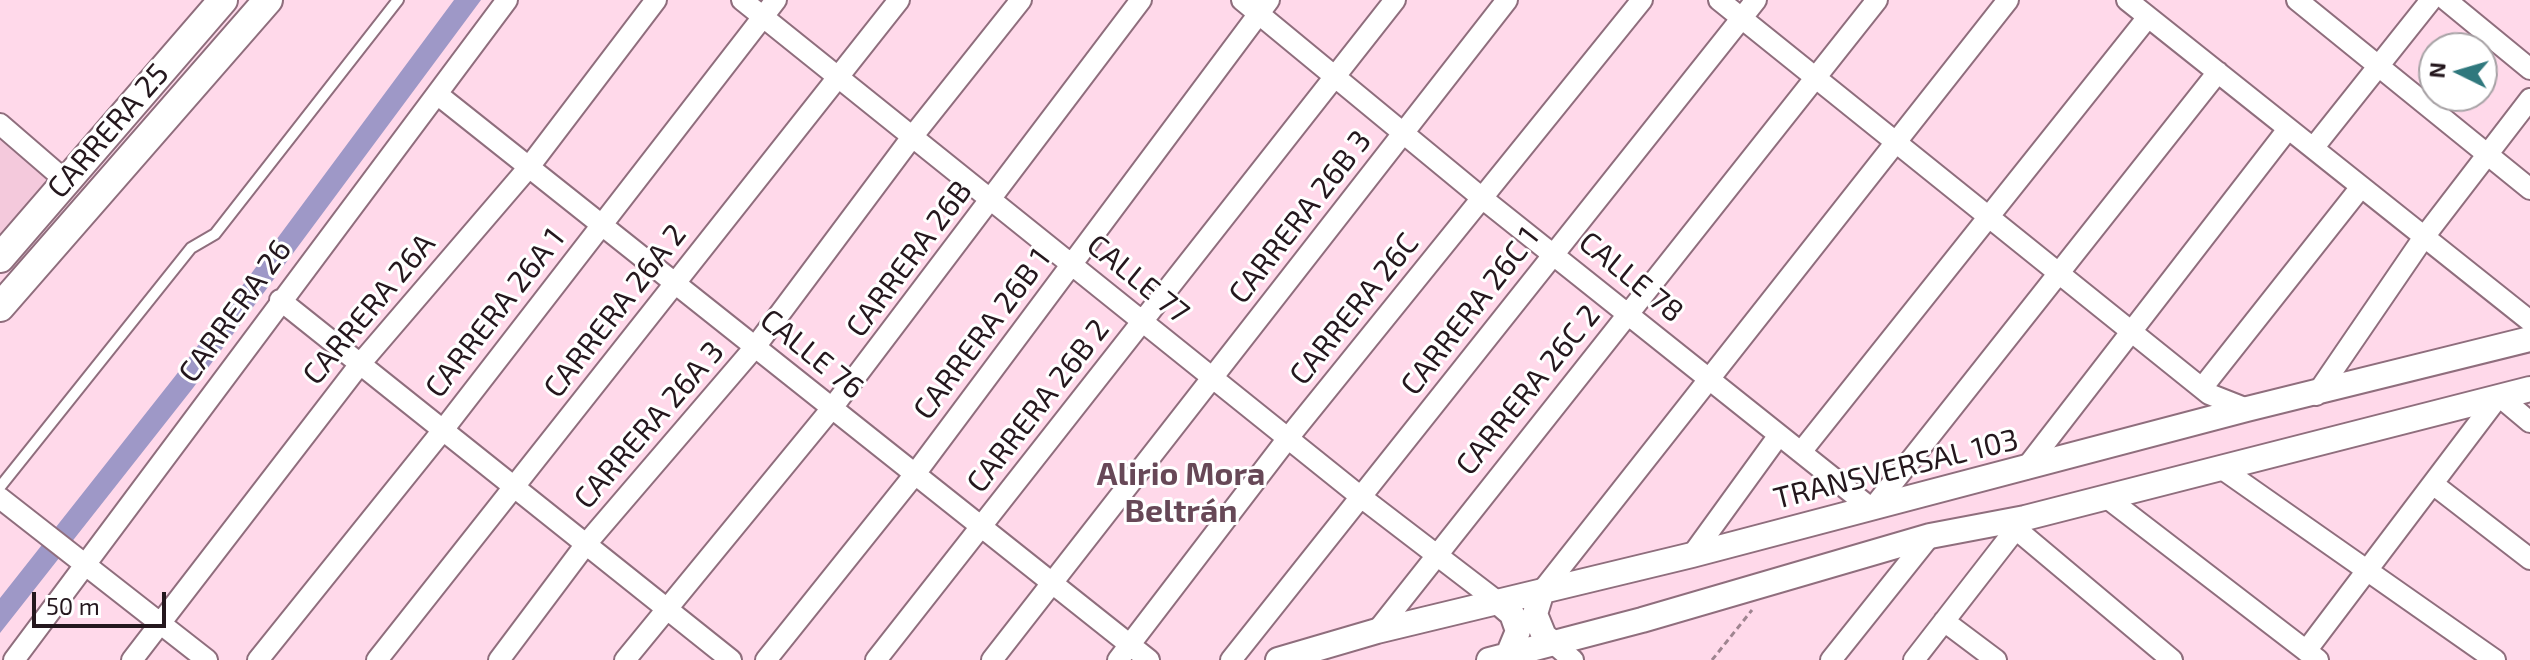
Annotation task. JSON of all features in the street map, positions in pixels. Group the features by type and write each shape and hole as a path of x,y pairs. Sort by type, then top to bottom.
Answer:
{"main road":[{"name":"CARRERA 25","path":"0,258 223,0"},
{"name":"CARRERA 25","path":"0,307 268,0"}],"street":[{"name":"CARRERA 26","path":"14,660 83,562 507,0"},
{"name":"CARRERA 26A","path":"132,660 360,364 529,167 656,0"},
{"name":"CALLE 77","path":"742,0 769,8 838,77 1361,497 1498,602"},
{"name":"CARRERA 26A 2","path":"377,660 899,0"},
{"name":"CARRERA 26A 3","path":"499,660 586,544 755,347 912,137 1021,0"},
{"name":"CARRERA 26B","path":"625,660 832,408 1141,0"},
{"name":"CALLE 78","path":"1242,0 1264,6 1334,77 1872,509"},
{"name":"CARRERA 26B 2","path":"876,660 1395,0"},
{"name":"CARRERA 26B 3","path":"992,660 1507,0"},
{"name":"CARRERA 26C","path":"1124,653 1288,438 1642,0"},
{"path":"1719,0 2205,391 2247,409"},
{"name":"CARRERA 26C 1","path":"1231,660 1756,0"},
{"name":"CARRERA 26C 2","path":"1377,631 1877,0"},
{"path":"1573,660 1544,636 1535,614 1542,591 2008,0"},
{"path":"2127,0 2530,321"},
{"path":"2297,0 2530,189"},
{"path":"2314,147 2431,0"},
{"path":"2446,0 2530,69"},
{"name":"CARRERA 26B 1","path":"766,660 915,474 1264,6"},
{"name":"CARRERA 26A 1","path":"258,660 443,430 769,8"},
{"path":"1801,452 2148,17"},
{"path":"1872,509 2218,72"},
{"name":"CALLE 76","path":"437,94 1052,583 1124,653 1149,660"},
{"path":"2316,395 2424,237 2530,99"},
{"path":"0,124 66,181"},
{"path":"2025,469 2288,129"},
{"path":"2201,422 2205,391 2361,187"},
{"path":"280,300 731,660"},
{"name":"TRANSVERSAL 103","path":"1278,660 1377,631 1692,555 2247,409 2316,395 2530,339"},
{"path":"1498,658 1930,536 2020,524 2106,497 2530,389"},
{"path":"2499,396 2530,422"},
{"path":"2106,497 2312,655 2366,571 2499,396"},
{"path":"1692,555 1779,435"},
{"path":"2221,468 2495,660"},
{"path":"2433,484 2530,559"},
{"path":"0,498 207,660"},
{"path":"1914,660 2020,524"},
{"path":"2020,524 2172,660"},
{"path":"1831,660 1930,536"},
{"path":"1498,602 1512,614 1518,631 1498,658"},
{"path":"1944,621 1996,660"}],"lane":[{"path":"0,487 191,248 215,234 398,0"}],"path":[{"path":"1712,660 1772,583"}],"shaded area":[{"path":"454,0 481,0 193,388 0,633 0,598 176,375"},
{"path":"0,124 66,181 0,258"}],"district":[{"name":"Alirio Mora Beltrán","path":"1181,492"}]}
